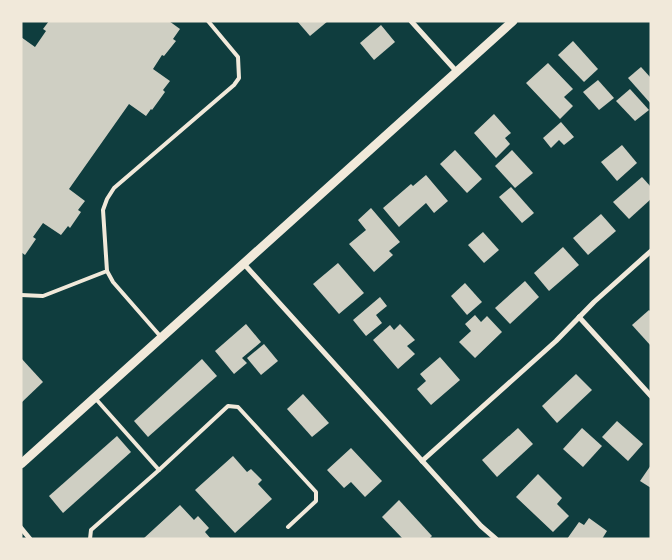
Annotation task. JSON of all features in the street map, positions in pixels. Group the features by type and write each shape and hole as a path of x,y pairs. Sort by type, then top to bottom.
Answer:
{"street":[{"path":"411,21 457,72"},
{"path":"23,460 162,338 513,21"},
{"path":"422,461 556,341 579,317 651,251"},
{"path":"244,264 481,526 496,539"},
{"path":"579,317 651,396"},
{"path":"21,528 30,539"}],"lane":[{"path":"162,338 113,282 107,271 103,210 114,188 240,78 238,57 208,21"},
{"path":"21,295 43,296 107,271"},
{"path":"94,398 159,470"},
{"path":"90,539 91,530 228,406 238,407 316,492 316,501 288,527"}],"building":[{"path":"49,21 169,21 180,29 173,39 176,41 164,56 162,55 153,69 170,81 163,90 165,92 146,116 129,104 69,189 85,201 78,210 81,212 70,228 68,226 61,235 43,223 33,237 36,239 25,255 21,252 21,37 35,47 46,31 43,29"},
{"path":"297,21 328,21 310,36"},
{"path":"381,25 395,42 374,60 360,43"},
{"path":"573,41 598,69 584,82 558,55"},
{"path":"548,63 573,89 564,97 573,106 560,119 526,83"},
{"path":"641,67 651,78 651,104 628,78"},
{"path":"598,80 614,98 599,110 583,92"},
{"path":"630,89 649,110 635,121 616,101"},
{"path":"494,114 511,133 505,138 510,144 496,158 474,133"},
{"path":"561,122 574,137 564,145 559,140 551,148 543,138"},
{"path":"622,145 637,163 617,181 601,162"},
{"path":"455,150 482,179 467,193 440,164"},
{"path":"512,150 533,173 515,188 495,166"},
{"path":"426,175 448,201 434,213 426,203 399,227 383,208 411,184 413,186"},
{"path":"642,177 651,187 651,199 629,219 613,202"},
{"path":"511,187 534,213 522,223 499,197"},
{"path":"371,208 400,242 389,251 393,255 374,272 349,244 366,230 358,220"},
{"path":"601,214 616,231 588,255 573,238"},
{"path":"483,232 499,250 484,263 468,245"},
{"path":"563,247 579,265 549,291 534,273"},
{"path":"338,263 364,293 339,314 313,284"},
{"path":"525,281 539,297 510,324 495,308"},
{"path":"465,283 482,302 467,315 451,296"},
{"path":"380,297 387,306 376,315 382,323 366,336 353,320"},
{"path":"649,310 651,312 651,346 632,325"},
{"path":"475,315 481,322 487,316 502,332 475,358 459,342 471,331 465,324"},
{"path":"246,324 261,342 242,358 247,363 234,374 215,351"},
{"path":"400,324 415,340 407,346 415,354 398,369 373,340 390,325 394,330"},
{"path":"264,344 278,361 261,375 247,358"},
{"path":"440,357 460,380 431,405 417,389 426,381 420,374"},
{"path":"21,358 43,382 21,403"},
{"path":"202,359 217,376 148,437 134,421"},
{"path":"576,374 592,390 557,423 542,406"},
{"path":"303,394 329,423 312,437 287,409"},
{"path":"617,421 643,444 628,461 602,437"},
{"path":"518,428 533,444 497,477 482,460"},
{"path":"582,428 602,446 583,467 563,449"},
{"path":"117,436 131,452 63,513 49,496"},
{"path":"351,448 382,481 365,497 351,482 344,488 327,470"},
{"path":"233,456 247,472 251,469 262,480 258,484 272,499 235,533 195,490"},
{"path":"651,465 651,488 640,481"},
{"path":"538,474 562,498 557,504 569,516 553,532 516,497"},
{"path":"399,500 432,536 429,539 403,539 382,517"},
{"path":"180,505 194,520 198,516 209,528 205,532 211,539 143,539"},
{"path":"589,518 607,531 602,539 567,539 579,522 584,525"}]}
